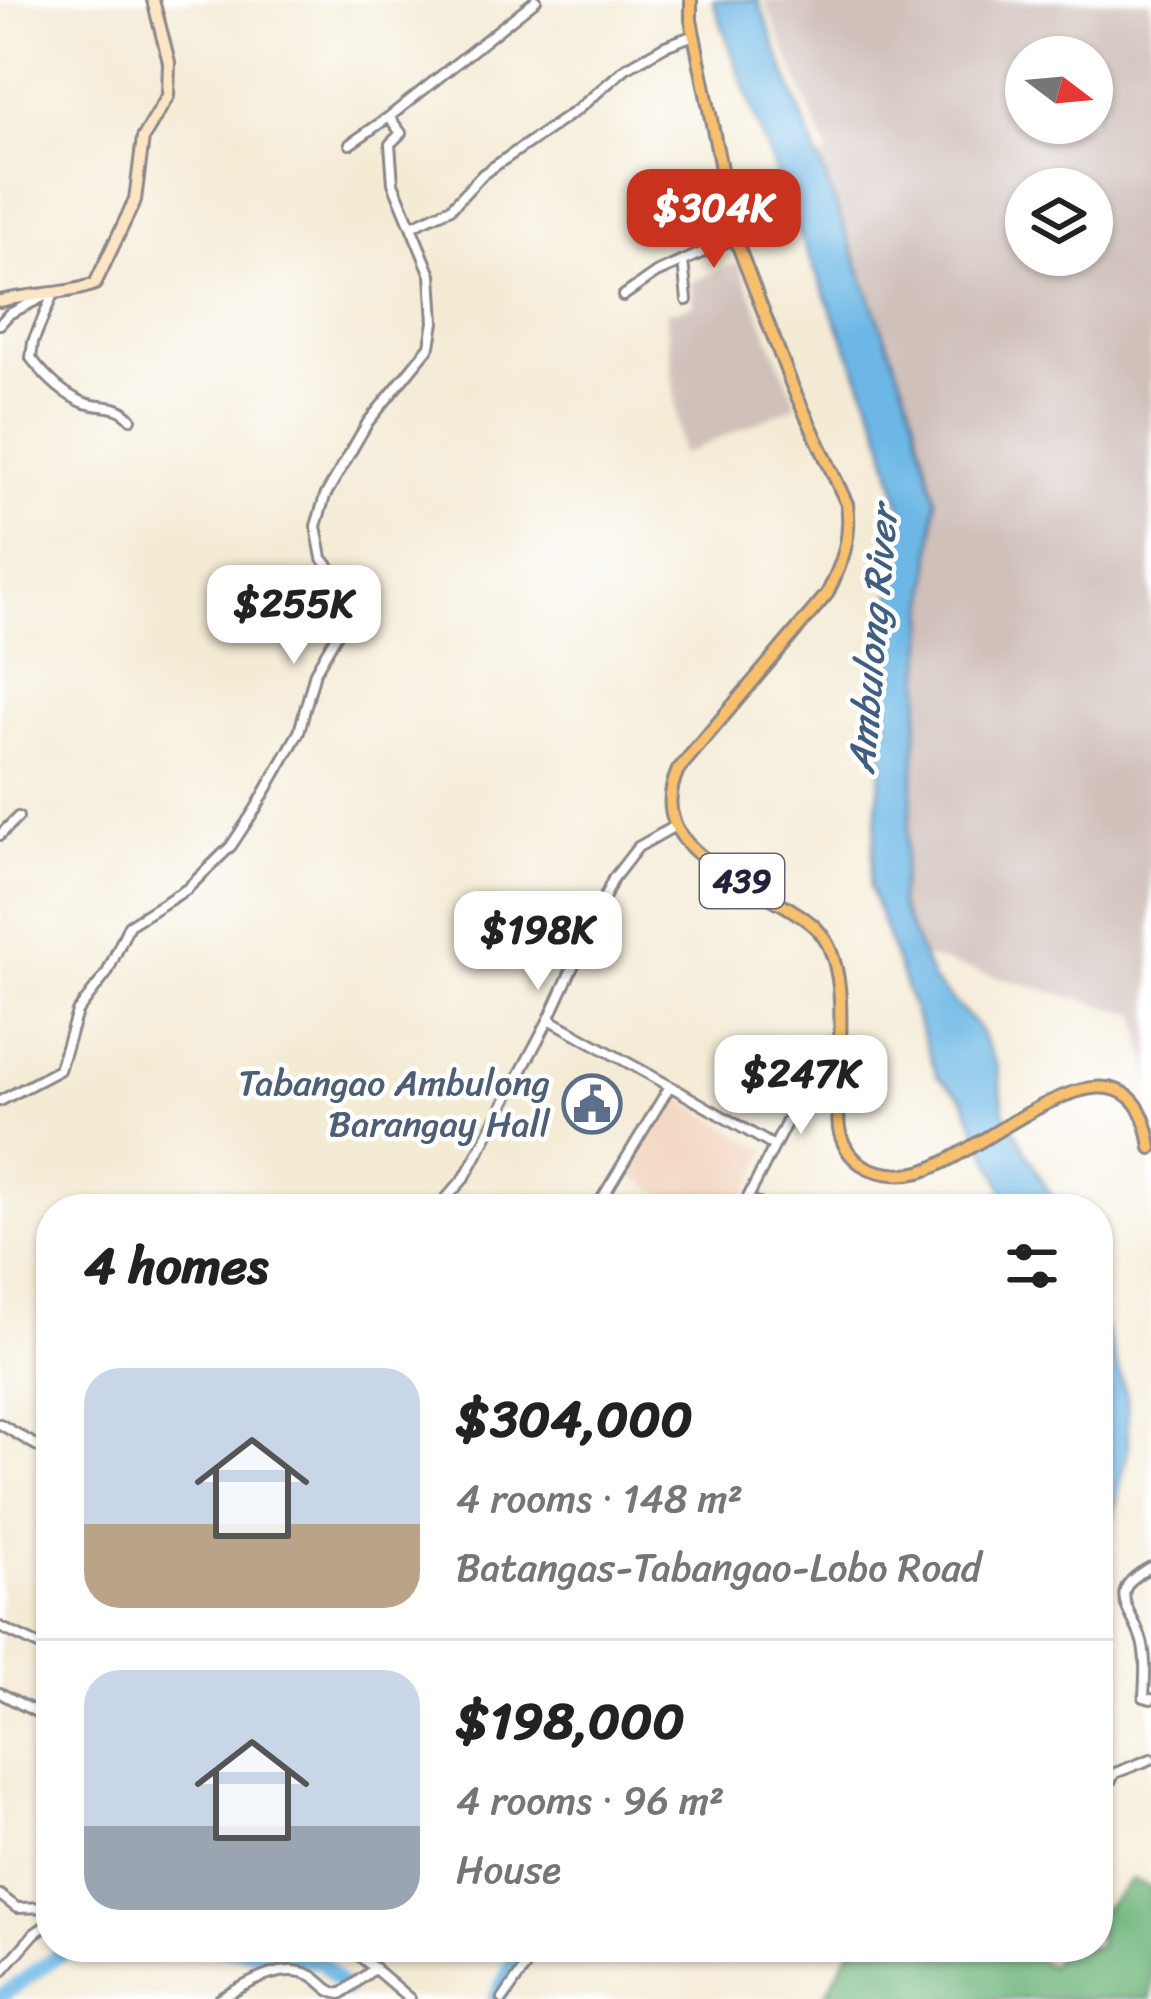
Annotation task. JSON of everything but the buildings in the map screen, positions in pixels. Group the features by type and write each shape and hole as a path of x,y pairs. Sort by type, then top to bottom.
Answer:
{"main road":[{"name":"439","path":"691,0 735,238 793,388 842,490 850,523 844,560 826,594 678,770 671,796 676,825 701,858 817,929 834,958 839,1129 853,1158 866,1167 898,1175 939,1165 1079,1090 1107,1085 1131,1096 1140,1106 1151,1148"}],"street":[{"path":"0,301 95,284 135,200 140,147 168,95 170,77 153,0"},
{"path":"350,144 536,0"},
{"path":"412,226 451,208 483,174 577,110 626,68 694,35"},
{"path":"0,1100 59,1070 76,1012 107,973 129,925 187,889 231,845 303,723 315,672 345,620 341,583 322,557 316,526 326,496 368,422 424,354 432,337 431,274 393,183 390,144 401,133 389,117"},
{"path":"623,296 656,273 735,238"},
{"path":"683,261 687,301"},
{"path":"0,324 9,314 52,293"},
{"path":"52,293 33,342 32,358 50,380 78,400 119,408 130,418"},
{"path":"0,835 18,817"},
{"path":"450,1194 465,1177 549,1019 623,863 638,847 676,825"},
{"path":"549,1019 772,1145"},
{"path":"750,1194 816,1065 838,1044"},
{"path":"605,1194 670,1086"},
{"path":"0,1424 36,1445"},
{"path":"1151,1567 1137,1574 1125,1592 1126,1615 1141,1637 1144,1696 1151,1700"},
{"path":"0,1627 36,1644"},
{"path":"0,1693 36,1712"},
{"path":"1113,1776 1151,1759"},
{"path":"0,1895 17,1908 36,1907"},
{"path":"0,1973 36,1932"},
{"path":"368,1962 410,1999"},
{"path":"503,1999 529,1962"},
{"path":"220,1999 262,1976 299,1972 311,1975 331,1993 341,1994 375,1968"}],"shaded area":[{"path":"764,0 1151,0 1151,1089 1138,1015 920,956 899,903 936,500 910,401 816,159 828,154"},
{"path":"738,262 797,405 681,455 666,313 694,305 692,282"},
{"path":"678,1097 767,1151 747,1194 661,1194 626,1171"}],"green space":[{"path":"1133,1879 1151,1888 1151,1999 823,1999 844,1962 1042,1962 1048,1967 1053,1962 1113,1962 1113,1900"}],"water":[{"path":"713,0 758,0 910,402 936,500 899,903 933,981 978,1027 998,1068 1004,1111 1050,1194 1005,1194 963,1098 937,1076 870,887 886,716 887,622 903,515 878,421 780,186"},
{"path":"1113,1353 1127,1397 1128,1450 1113,1518"}],"waterway":[{"name":"Ambulong River","path":"0,1997 49,1962"},
{"name":"Ambulong River","path":"321,1962 345,1989"},
{"name":"Ambulong River","path":"496,1999 513,1962"}],"place":[{"name":"Tabangao Ambulong Barangay Hall","path":"592,1104"}]}
